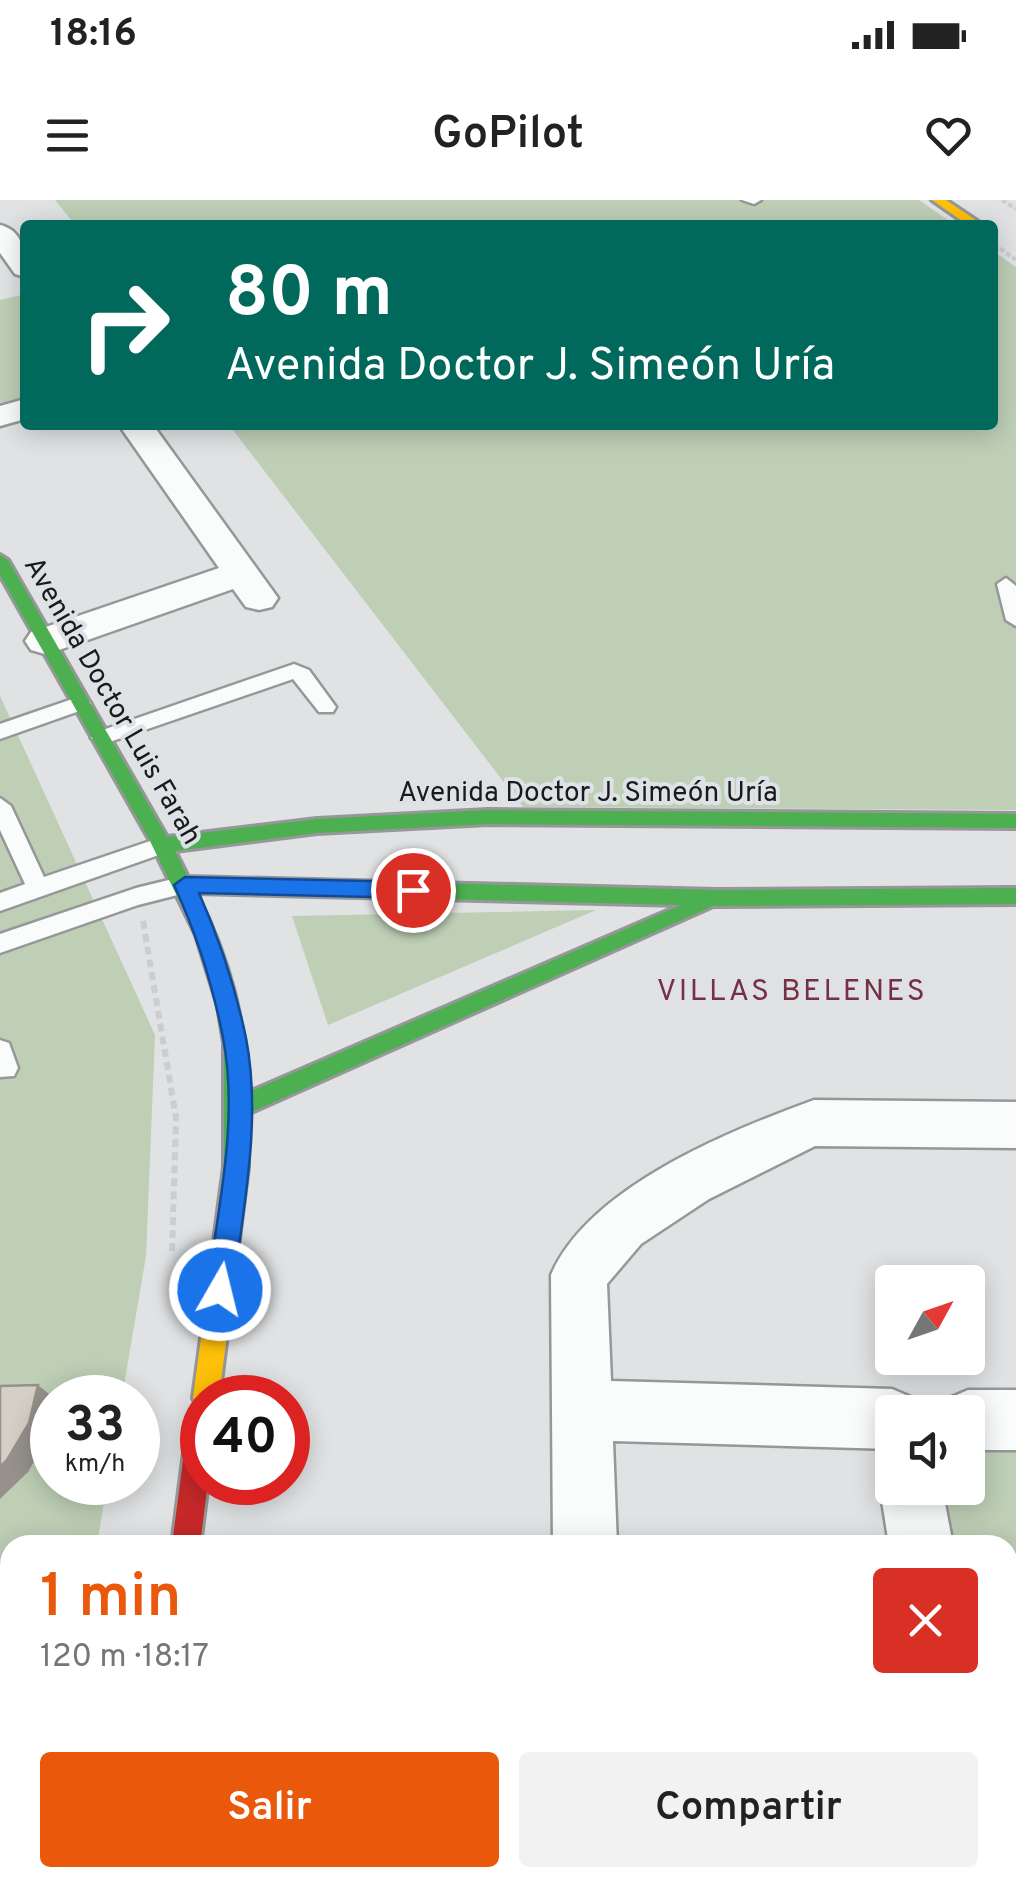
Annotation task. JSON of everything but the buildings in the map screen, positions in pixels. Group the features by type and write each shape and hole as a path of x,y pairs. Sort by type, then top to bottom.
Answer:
{"street":[{"path":"938,200 970,220"},
{"path":"0,233 20,279"},
{"path":"45,641 250,586 140,430"},
{"name":"Avenida Doctor Luis Farah","path":"0,560 185,885 224,990 235,1040 239,1107 234,1182 209,1375"},
{"name":"Avenida Doctor J. Simeón Uría","path":"162,844 300,827 488,817 1016,821"},
{"path":"185,885 718,898 1016,896"},
{"path":"239,1107 718,898"},
{"path":"586,1535 579,1275 622,1226 690,1182 769,1140 814,1122 1016,1125"},
{"path":"582,1410 875,1419"},
{"path":"985,1420 1016,1420"},
{"path":"187,1535 191,1505"},
{"path":"914,1505 918,1535"}],"lane":[{"path":"1006,584 1016,620"},
{"path":"101,738 294,671 302,675 326,707"},
{"path":"0,732 81,703"},
{"path":"0,806 38,888"},
{"path":"0,902 162,844"},
{"path":"0,944 136,897 185,885"}],"path":[{"path":"1002,200 1016,209"},
{"path":"136,897 148,940 176,1118 172,1256"}],"green space":[{"path":"55,200 919,200 948,220 71,220"},
{"path":"998,254 1016,267 1016,810 523,807 233,430 998,430"},
{"path":"20,295 20,406 0,412 0,300"},
{"path":"0,696 155,1035 146,1256 126,1375 30,1375 30,1505 103,1505 99,1535 0,1535"},
{"path":"596,910 328,1025 292,916"},
{"path":"985,1451 1016,1451 1016,1535 947,1535 940,1505 985,1505"}],"traffic: fast":[{"path":"0,560 157,836 207,935 229,1006 235,1043 236,1167"},
{"path":"162,845 317,826 488,817 1016,821"},
{"path":"185,885 717,898 1016,896"},
{"path":"239,1107 704,904"}],"traffic: slow":[{"path":"938,200 969,220"},
{"path":"209,1375 236,1167"}],"traffic: jam":[{"path":"187,1535 191,1505"}],"district":[{"name":"VILLAS BELENES","path":"792,990"}],"route":[{"path":"220,1290 239,1107 235,1040 224,990 185,885 413,890"}]}
